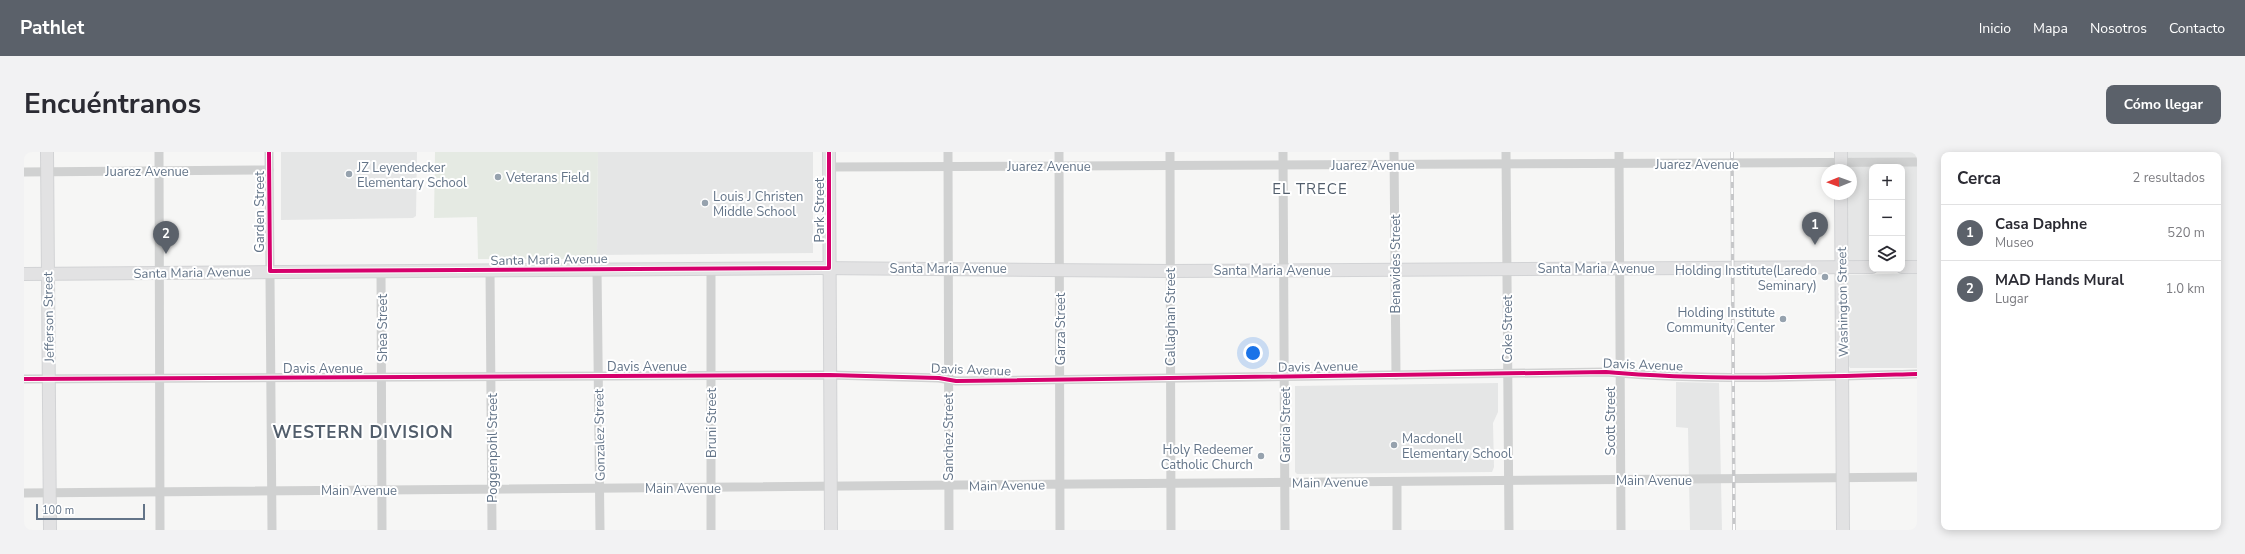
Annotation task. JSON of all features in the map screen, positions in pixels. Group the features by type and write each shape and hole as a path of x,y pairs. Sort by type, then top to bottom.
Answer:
{"main road":[{"name":"Jefferson Street","path":"47,152 50,530"},
{"name":"Park Street","path":"829,152 831,530"},
{"name":"Washington Street","path":"1841,200 1843,530"},
{"name":"Santa Maria Avenue","path":"24,274 711,268 948,268 1170,271 1620,267 1869,267"},
{"path":"1905,267 1917,267"}],"street":[{"path":"158,152 160,530"},
{"name":"Garden Street","path":"269,152 272,530"},
{"name":"Sanchez Street","path":"948,152 949,530"},
{"name":"Garza Street","path":"1059,152 1060,530"},
{"name":"Callaghan Street","path":"1170,152 1171,530"},
{"name":"Garcia Street","path":"1283,152 1285,530"},
{"name":"Benavides Street","path":"1394,152 1396,375"},
{"name":"Coke Street","path":"1506,152 1509,530"},
{"name":"Scott Street","path":"1619,152 1621,530"},
{"name":"Juarez Avenue","path":"829,167 1506,165 1841,161 1917,162"},
{"name":"Juarez Avenue","path":"24,172 269,170"},
{"name":"Bruni Street","path":"711,268 711,530"},
{"name":"Gonzalez Street","path":"598,269 600,530"},
{"name":"Shea Street","path":"381,270 382,530"},
{"name":"Poggenpohl Street","path":"490,270 492,530"},
{"name":"Davis Avenue","path":"24,379 830,375 956,381 1507,374 1620,374 1733,377 1917,374"},
{"name":"Main Avenue","path":"24,493 1917,477"},
{"path":"1397,482 1397,530"}],"shaded area":[{"name":"JZ Leyendecker Elementary School","path":"281,152 417,152 416,216 413,218 281,220"},
{"path":"435,152 598,152 597,259 478,259 477,217 434,218"},
{"name":"Louis J Christen Middle School","path":"598,152 813,152 813,253 597,255"},
{"path":"1841,152 1917,152 1917,267 1905,267 1905,164 1869,164 1869,267 1842,268 1841,200 1857,200 1857,164 1841,164"},
{"path":"1917,273 1917,368 1850,368 1849,275"},
{"path":"1676,382 1719,383 1722,530 1690,530 1688,428 1676,427"},
{"name":"Macdonell Elementary School","path":"1498,383 1498,412 1493,423 1494,467 1492,472 1297,474 1295,472 1295,386"}],"railway":[{"path":"1732,152 1734,530"}],"cycle path":[{"path":"269,152 270,271 829,268 829,152"},
{"path":"24,379 830,375 939,378 956,381 1606,372 1684,377 1800,377 1917,374"}],"place":[{"name":"JZ Leyendecker Elementary School","path":"349,174"},
{"name":"Veterans Field","path":"498,177"},
{"name":"Louis J Christen Middle School","path":"705,203"},
{"name":"Casa Daphne","path":"1815,245"},
{"name":"MAD Hands Mural","path":"166,254"},
{"name":"Holding Institute(Laredo Seminary)","path":"1825,277"},
{"name":"Holding Institute Community Center","path":"1783,319"},
{"name":"Macdonell Elementary School","path":"1394,445"},
{"name":"Holy Redeemer Catholic Church","path":"1261,456"}],"district":[{"name":"EL TRECE","path":"1310,189"},
{"name":"WESTERN DIVISION","path":"363,432"}]}
